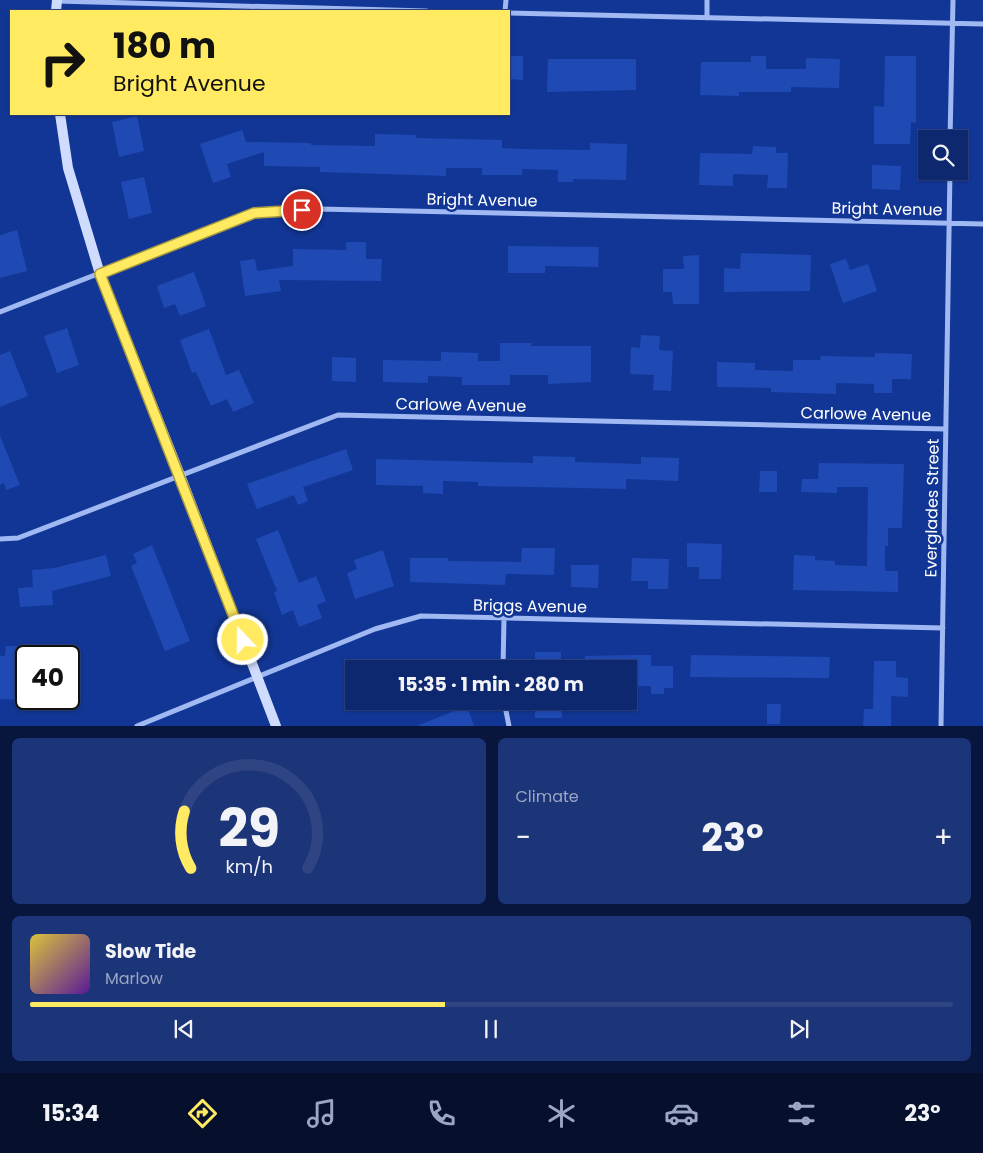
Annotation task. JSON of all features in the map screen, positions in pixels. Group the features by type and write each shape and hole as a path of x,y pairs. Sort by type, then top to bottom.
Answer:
{"street":[{"path":"274,0 274,7"},
{"path":"707,0 707,18"},
{"path":"950,130 953,0"},
{"path":"56,4 390,10"},
{"path":"510,13 983,24"},
{"path":"60,115 68,168 100,274 180,475 276,726"},
{"name":"Everglades Street","path":"941,726 950,180"},
{"name":"Bright Avenue","path":"0,312 254,213 319,209 983,224"},
{"name":"Carlowe Avenue","path":"0,538 18,538 338,415 945,429"},
{"name":"Briggs Avenue","path":"137,726 375,629 421,616 943,628"},
{"path":"503,660 504,618"},
{"path":"506,710 509,726"}],"building":[{"path":"510,56 523,56 523,80 510,79"},
{"path":"751,56 766,56 766,69 806,69 806,58 840,59 839,88 791,87 791,92 739,92 739,96 700,95 701,62 751,62"},
{"path":"885,56 916,56 916,123 911,122 910,144 874,144 874,106 884,107"},
{"path":"548,59 636,59 636,90 547,92"},
{"path":"137,116 144,151 119,157 112,122"},
{"path":"242,130 246,142 311,143 311,145 375,146 375,134 416,135 416,138 502,140 502,148 522,149 590,150 590,143 627,144 626,180 573,179 573,182 558,182 558,170 522,169 522,175 482,175 482,168 446,168 446,176 320,172 320,167 264,166 264,152 227,164 231,177 213,183 200,144"},
{"path":"753,146 776,147 776,153 788,153 787,188 767,188 768,175 733,174 733,186 699,185 700,153 752,154"},
{"path":"872,165 901,166 900,190 872,189"},
{"path":"144,177 152,213 129,219 121,182"},
{"path":"17,230 27,271 0,278 0,235"},
{"path":"346,242 366,242 366,259 382,259 381,281 279,280 281,291 245,296 240,261 255,259 257,271 293,266 293,249 346,250"},
{"path":"508,246 599,247 598,267 545,266 545,273 508,273"},
{"path":"741,253 811,255 810,291 724,292 724,268 740,269"},
{"path":"699,255 699,304 673,304 672,292 663,292 663,269 684,269 683,256"},
{"path":"846,259 850,270 868,264 877,291 843,303 830,264"},
{"path":"194,272 206,306 180,316 175,304 164,308 157,286"},
{"path":"67,328 79,365 57,373 44,336"},
{"path":"209,329 226,375 239,370 254,403 233,412 227,399 211,406 196,372 192,373 180,340"},
{"path":"641,335 660,336 659,350 673,351 671,391 653,390 654,375 630,374 631,347 640,348"},
{"path":"500,343 532,343 531,346 591,346 591,382 548,384 548,375 510,375 510,385 462,385 462,377 428,376 428,383 383,382 383,360 441,361 441,352 478,353 478,361 500,361"},
{"path":"10,351 28,396 0,407 0,355"},
{"path":"875,353 912,354 911,379 892,379 892,393 874,393 874,384 836,383 836,394 771,392 771,388 717,387 717,362 755,363 755,370 793,371 793,360 820,360 821,356 875,357"},
{"path":"332,357 356,358 356,382 332,381"},
{"path":"0,436 20,485 6,490 4,483 0,485"},
{"path":"346,449 353,470 303,487 308,501 298,505 294,495 257,509 247,484"},
{"path":"533,456 575,457 575,462 641,464 641,457 679,458 678,481 626,479 626,489 478,486 478,482 443,481 443,494 423,493 423,486 376,485 376,459 533,463"},
{"path":"819,463 904,464 902,528 888,528 888,546 885,546 885,571 898,571 898,592 793,590 794,555 815,556 815,560 835,561 835,565 867,566 868,487 837,487 837,493 801,492 802,479 818,479"},
{"path":"760,471 777,471 777,492 759,492"},
{"path":"278,530 299,583 316,576 326,601 317,605 322,618 299,627 293,610 282,615 274,592 277,591 256,539"},
{"path":"687,543 722,544 721,579 699,579 699,567 687,567"},
{"path":"152,545 190,641 165,651 131,566 137,563 133,554"},
{"path":"522,548 555,548 554,575 506,574 505,585 410,582 410,558 448,558 448,561 521,562"},
{"path":"383,550 394,586 355,599 347,573 357,569 354,560"},
{"path":"106,555 111,576 52,591 53,605 20,607 18,588 33,587 32,570 54,568"},
{"path":"632,558 669,559 668,589 648,589 648,581 631,581"},
{"path":"571,565 599,565 598,588 571,587"},
{"path":"6,646 15,646 15,700 0,699 0,656 5,656"},
{"path":"535,652 561,652 561,660 535,660"},
{"path":"651,655 651,666 673,666 673,688 664,688 664,694 651,694 651,686 637,686 637,660 585,660 585,656"},
{"path":"691,655 830,657 829,678 690,677"},
{"path":"874,661 896,661 896,677 908,678 908,697 891,696 891,726 863,726 864,709 873,709"},
{"path":"767,704 781,704 780,724 767,724"},
{"path":"457,710 468,710 474,726 419,726"},
{"path":"535,710 562,710 562,718 535,718"}],"route":[{"path":"243,640 100,274 254,213 302,210"}]}
